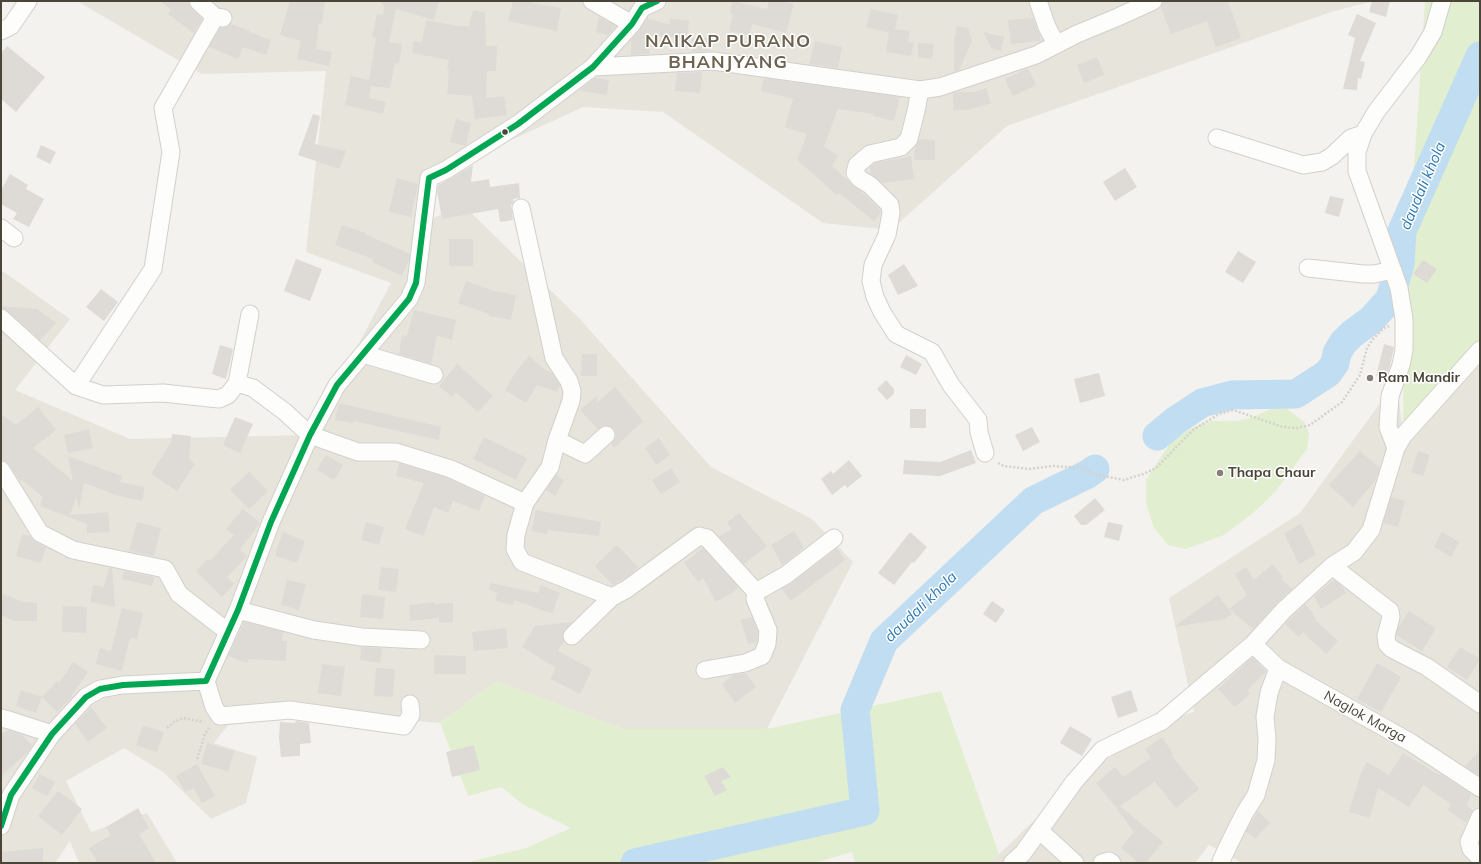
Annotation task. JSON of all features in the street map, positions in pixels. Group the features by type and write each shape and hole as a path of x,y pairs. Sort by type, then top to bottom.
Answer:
{"street":[{"path":"1,31 10,26 28,1"},
{"path":"76,386 153,269 171,152 163,108 219,18 198,1"},
{"path":"592,1 632,24"},
{"path":"410,704 411,715 404,726 290,710 217,720 206,681 238,610 271,522 310,435 337,385 409,299 416,283 429,178 446,170 518,124 593,67 632,24 642,8 657,1"},
{"path":"1038,1 1047,27 1056,44"},
{"path":"593,67 713,61 920,90 948,84 1036,55 1077,34 1153,1"},
{"path":"1396,448 1388,428 1390,396 1401,365 1404,350 1404,319 1395,278 1357,171 1357,152 1363,134 1376,112 1418,57 1433,32 1442,1"},
{"path":"920,90 909,139 901,147 870,154 857,165 856,173 860,180 870,185 890,205 887,235 873,265 871,281 875,297 888,323 896,334 932,352 951,385 978,420 979,432 985,453"},
{"path":"1218,138 1302,165 1322,162 1332,156 1351,138 1363,134"},
{"path":"521,208 554,358 570,381 572,391 571,401 557,440 550,467 525,503 516,535 516,549 522,562 612,597"},
{"path":"1308,268 1374,274 1395,278"},
{"path":"1,318 76,386 103,395 163,393 219,399 228,395 237,383 250,314"},
{"path":"1012,863 1023,853 1074,782 1102,750 1162,721 1253,644 1284,610 1332,566 1354,552 1371,530 1396,448 1403,436 1480,350"},
{"path":"363,354 434,375"},
{"path":"237,383 253,388 285,412 310,435 358,452 396,452 451,468 525,503"},
{"path":"557,440 585,454 606,435"},
{"path":"1,470 40,533 73,550 165,569 179,594 228,632"},
{"path":"572,636 612,597 627,589 699,536 707,538 756,592 756,600 768,630 767,644 762,656 745,663 705,670"},
{"path":"756,592 786,575 834,538"},
{"path":"1332,566 1390,611 1391,617 1386,636 1387,644 1392,649 1427,667 1480,704"},
{"path":"238,610 314,630 355,636 421,640"},
{"name":"Naglok Marga","path":"1253,644 1278,668 1410,742 1480,788"},
{"path":"1222,863 1221,861 1232,838 1244,814 1256,795 1266,760 1267,739 1265,717 1269,693 1278,668"},
{"path":"1,826 11,795 52,734 86,697 100,689 124,685 206,681"},
{"path":"1,718 52,734"},
{"path":"1480,817 1469,842 1471,849 1480,858"},
{"path":"1040,831 1075,863"},
{"path":"1102,863 1109,861 1112,863"}],"path":[{"path":"985,453 1004,466 1029,469 1053,466 1074,466 1087,469 1093,474 1124,480 1144,474 1156,468 1193,430 1219,414 1233,410 1283,427 1297,428 1310,426 1342,402 1360,375 1367,348 1373,339 1384,328 1404,319"},
{"path":"167,728 174,722 183,718 217,720"},
{"path":"197,759 205,734 217,720"}],"shaded area":[{"path":"77,1 1374,1 1331,12 1007,126 891,230 823,223 663,112 583,107 429,178 422,225 461,203 580,319 711,467 812,519 853,562 767,729 623,729 496,681 440,723 290,710 231,721 214,743 257,757 246,803 211,819 163,772 124,748 66,781 91,832 147,813 177,863 79,863 70,841 55,863 1,863 1,727 21,730 1,726 1,270 70,319 15,390 130,439 310,435 391,283 306,252 326,71 202,74"},
{"path":"1480,356 1480,863 1242,863 1209,845 1195,863 990,863 1074,782 1162,721 1194,712 1169,598 1300,513 1397,380 1403,435"}],"green space":[{"path":"1425,1 1480,1 1480,356 1403,436 1404,319"},
{"name":"Thapa Chaur","path":"1285,407 1304,422 1309,433 1307,449 1275,492 1253,513 1224,535 1186,549 1168,545 1154,528 1146,503 1146,480 1171,442 1198,425 1211,421 1237,421 1250,418 1274,408"},
{"path":"496,681 623,729 767,729 941,691 999,854 991,863 855,863 852,852 815,863 465,863 526,848 571,828 524,805 501,787 468,796 440,723"}],"building":[{"path":"160,1 188,1 191,8 202,19 194,33 168,14 171,10"},
{"path":"290,1 325,1 322,24 319,23 316,49 332,52 329,66 297,59 301,41 280,35"},
{"path":"381,1 439,1 434,20 396,9 389,42 402,44 399,64 395,63 390,88 371,86 369,98 386,102 383,114 345,105 351,76 369,80 376,38 372,37 377,14 383,15 384,5 381,4"},
{"path":"513,1 533,1 532,3 561,8 557,31 508,21"},
{"path":"732,1 767,9 769,1 782,1 794,4 786,33 752,24 750,35 729,31 733,14 730,14"},
{"path":"1163,1 1228,1 1241,38 1216,47 1207,21 1171,34 1161,7"},
{"path":"1372,1 1390,1 1386,17 1369,12"},
{"path":"871,9 898,15 895,29 910,31 908,42 914,43 911,56 886,52 889,33 866,27"},
{"path":"473,10 485,13 486,46 497,46 496,71 487,71 486,98 504,96 507,115 475,119 472,96 447,94 449,70 447,70 449,60 412,53 414,41 422,43 426,20 458,26 469,26"},
{"path":"1357,14 1376,23 1360,61 1365,62 1361,79 1358,78 1357,90 1343,89 1355,38 1348,35"},
{"path":"599,17 616,26 608,35 596,32"},
{"path":"647,18 670,25 670,19 689,20 687,39 650,36 649,54 631,55 631,40"},
{"path":"1033,18 1041,41 1011,44 1008,20"},
{"path":"231,24 271,40 266,55 243,47 238,59 209,47 220,28 227,27"},
{"path":"957,26 968,28 972,41 959,70 954,72 954,40"},
{"path":"983,32 1004,37 1001,51 991,48"},
{"path":"692,38 710,38 709,51 692,52"},
{"path":"815,41 842,47 838,68 809,64"},
{"path":"918,43 934,44 932,59 918,57"},
{"path":"7,46 45,77 16,112 1,99 1,53"},
{"path":"1097,57 1104,75 1084,83 1077,65"},
{"path":"1028,68 1036,85 1013,96 1005,79"},
{"path":"702,72 700,93 675,91 677,73"},
{"path":"595,78 609,80 607,95 581,91 582,88"},
{"path":"764,78 900,97 894,121 873,116 873,114 838,109 824,146 838,156 832,166 880,210 881,212 874,221 839,193 837,195 797,160 807,134 785,127 793,99 761,91"},
{"path":"986,88 991,103 968,110 953,110 953,93 975,92"},
{"path":"313,114 320,116 315,144 346,151 339,169 298,155"},
{"path":"456,119 471,123 466,146 450,142"},
{"path":"919,139 935,140 935,160 914,160 915,147"},
{"path":"41,145 56,152 50,164 36,157"},
{"path":"911,156 914,179 882,183 871,174 870,167 875,163"},
{"path":"473,165 471,182 489,179 490,187 519,183 520,198 513,199 514,202 511,205 513,220 500,222 498,209 442,219 437,191 438,185"},
{"path":"1125,168 1137,187 1115,201 1103,182"},
{"path":"10,174 28,185 26,189 44,199 29,227 13,219 17,213 1,204 1,190"},
{"path":"397,178 418,184 411,217 389,212"},
{"path":"1330,196 1344,199 1339,217 1325,213"},
{"path":"342,225 366,233 365,234 410,254 402,276 372,262 373,259 335,245"},
{"path":"449,239 473,239 473,266 449,266"},
{"path":"1238,251 1256,262 1243,283 1225,272"},
{"path":"296,259 322,269 310,301 284,291"},
{"path":"1423,260 1437,269 1427,283 1413,274"},
{"path":"904,264 918,286 898,295 888,275"},
{"path":"466,281 494,291 516,295 511,320 489,316 489,314 458,303"},
{"path":"101,289 118,302 104,321 86,307"},
{"path":"1,306 37,309 56,323 40,340 8,311 1,308"},
{"path":"414,310 456,320 452,340 437,336 431,364 399,354 402,335 407,336"},
{"path":"1384,344 1394,347 1386,379 1376,376"},
{"path":"220,345 233,349 226,379 212,374"},
{"path":"582,354 597,354 597,376 581,376"},
{"path":"906,355 922,364 916,375 900,367"},
{"path":"529,356 545,370 552,373 560,385 557,392 537,385 526,403 505,390 517,370"},
{"path":"457,364 493,396 478,412 456,392 452,397 439,386"},
{"path":"1099,373 1105,396 1080,403 1074,379"},
{"path":"886,380 894,389 894,394 887,400 877,389"},
{"path":"615,387 643,421 614,448 611,444 616,438 614,429 604,425 598,429 580,410 597,396 597,403"},
{"path":"339,403 441,427 439,440 353,421 353,423 335,420"},
{"path":"38,407 56,430 33,448 73,481 68,456 122,476 120,482 145,487 142,501 119,496 84,483 79,508 76,497 70,515 108,512 110,532 87,533 87,524 40,506 43,497 22,480 20,481 9,464 1,460 1,414 16,425"},
{"path":"910,409 926,409 926,428 910,428"},
{"path":"235,417 253,424 240,453 223,445"},
{"path":"1032,427 1040,442 1023,451 1015,435"},
{"path":"89,429 93,448 68,453 64,435"},
{"path":"172,434 191,436 189,459 195,464 177,491 151,474 171,442"},
{"path":"484,437 527,458 516,480 473,459"},
{"path":"659,438 670,455 656,465 645,448"},
{"path":"971,450 976,463 940,476 903,474 904,460 940,462"},
{"path":"1360,451 1380,468 1375,481 1353,507 1329,485"},
{"path":"1418,451 1430,455 1423,476 1411,472"},
{"path":"326,455 343,465 334,480 317,470"},
{"path":"849,460 862,476 847,488 845,485 832,495 821,479 831,471 833,474"},
{"path":"399,463 447,478 485,496 479,511 453,501 448,513 434,507 423,536 405,529 424,483 396,476"},
{"path":"671,468 680,482 661,494 652,480"},
{"path":"249,472 268,491 249,509 230,490"},
{"path":"556,475 564,480 555,496 546,490"},
{"path":"1391,497 1405,501 1398,527 1383,523"},
{"path":"1095,498 1105,510 1086,525 1081,525 1074,516"},
{"path":"243,509 260,523 240,549 247,556 227,577 234,584 222,597 196,571 208,559 210,561 234,535 226,529"},
{"path":"536,510 601,522 599,536 548,530 547,534 531,531"},
{"path":"739,513 767,546 744,564 719,536 732,529 727,523"},
{"path":"137,522 161,528 154,556 129,551"},
{"path":"366,522 384,527 379,545 361,540"},
{"path":"1108,522 1123,525 1119,541 1104,537"},
{"path":"1301,524 1316,555 1299,564 1284,533"},
{"path":"794,531 804,548 782,565 771,545"},
{"path":"283,532 305,541 297,563 276,556 276,551"},
{"path":"910,532 927,547 914,563 912,562 894,585 878,573"},
{"path":"1442,532 1459,542 1451,557 1434,547"},
{"path":"22,534 30,536 35,542 46,547 41,563 16,556"},
{"path":"617,545 638,567 630,575 613,585 595,566"},
{"path":"703,548 736,584 738,589 716,602 703,578 698,582 684,563"},
{"path":"837,548 845,560 791,601 782,589"},
{"path":"1273,564 1283,577 1281,579 1292,589 1253,629 1229,609 1247,595 1235,574 1246,567 1254,580"},
{"path":"381,567 399,569 396,592 378,590"},
{"path":"109,568 112,568 115,607 90,602 93,585 104,587"},
{"path":"124,571 154,577 152,586 122,579"},
{"path":"287,580 306,584 299,610 281,605"},
{"path":"1334,580 1342,586 1346,593 1321,609 1314,596"},
{"path":"491,583 538,593 541,585 560,593 552,613 514,600 513,605 495,601 497,593 489,590"},
{"path":"1,593 23,602 37,603 37,621 13,621 1,615"},
{"path":"362,594 385,597 383,619 360,617"},
{"path":"1218,595 1232,614 1225,619 1174,627"},
{"path":"992,601 1005,610 996,623 983,614"},
{"path":"434,602 434,604 453,603 453,622 439,623 439,618 410,621 409,605"},
{"path":"1305,604 1314,614 1312,615 1316,618 1315,620 1338,641 1326,654 1303,632 1299,637 1285,624"},
{"path":"63,606 87,607 86,633 62,632"},
{"path":"122,608 143,613 137,639 130,638 122,671 96,664 100,648 111,651"},
{"path":"1409,611 1436,628 1422,651 1396,635 1398,628"},
{"path":"752,617 758,632 757,642 748,644 741,620"},
{"path":"244,622 284,632 281,641 287,641 286,661 249,659 247,663 228,656"},
{"path":"572,622 563,633 564,641 558,651 592,669 580,694 550,679 556,668 522,647 535,626"},
{"path":"506,628 508,648 474,651 472,632"},
{"path":"361,647 382,648 380,663 360,660"},
{"path":"1460,647 1480,659 1467,680 1447,667"},
{"path":"434,655 466,656 466,674 434,674"},
{"path":"1253,657 1266,671 1247,691 1250,694 1235,707 1218,689"},
{"path":"73,662 88,672 72,695 73,696 57,712 42,697 57,681 59,683"},
{"path":"1377,663 1401,677 1381,712 1357,699"},
{"path":"322,664 345,667 341,696 318,693"},
{"path":"376,668 395,669 393,697 374,696"},
{"path":"746,673 756,687 735,703 722,684 734,675"},
{"path":"21,690 42,697 36,713 16,706"},
{"path":"1131,690 1138,711 1118,718 1111,697"},
{"path":"91,707 107,728 88,742 75,724"},
{"path":"296,721 309,723 311,743 300,744 300,756 281,757 279,738 280,722 295,723"},
{"path":"143,725 164,732 157,752 136,745"},
{"path":"1070,726 1092,739 1082,756 1060,743"},
{"path":"9,730 22,735 32,745 27,753 1,776 1,734"},
{"path":"1162,737 1173,754 1171,755 1199,789 1176,808 1155,782 1117,808 1096,783 1115,767 1123,777 1151,758 1145,749"},
{"path":"207,743 234,751 228,771 201,764"},
{"path":"474,745 480,770 452,777 446,752"},
{"path":"1480,750 1480,768 1478,775 1465,766"},
{"path":"1403,753 1471,794 1467,806 1473,810 1466,823 1448,810 1451,804 1423,785 1409,807 1378,788 1370,818 1349,812 1361,773 1367,762 1389,775"},
{"path":"197,764 215,796 202,803 194,788 185,792 176,776"},
{"path":"723,767 731,777 721,781 727,790 715,796 704,776"},
{"path":"40,774 55,782 47,796 32,788"},
{"path":"58,791 82,809 62,835 38,816"},
{"path":"1120,806 1163,842 1146,863 1139,863 1121,848 1134,832 1117,809"},
{"path":"138,808 149,828 139,834 156,863 98,863 89,848 111,835 106,827"},
{"path":"1258,811 1270,823 1255,839 1246,831"},
{"path":"43,848 43,863 1,863 1,852"}],"waterway":[{"name":"daudali khola","path":"1157,436 1175,421 1202,403 1232,395 1296,394 1328,373 1335,363 1337,353 1343,343 1352,334 1371,320 1390,299 1400,264 1402,231 1480,56"},
{"name":"daudali khola","path":"635,863 865,811 855,710 884,641 1033,501 1088,474 1095,469"}],"transit line":[{"path":"1,826 11,795 52,734 86,697 100,689 123,685 206,681 238,610 271,522 310,435 337,385 409,299 416,283 429,178 446,170 518,124 593,67 632,24 642,8 657,1"}],"place":[{"name":"Ram Mandir","path":"1370,378"},
{"name":"Thapa Chaur","path":"1220,473"}],"district":[{"name":"NAIKAP PURANO BHANJYANG","path":"728,52"}]}
